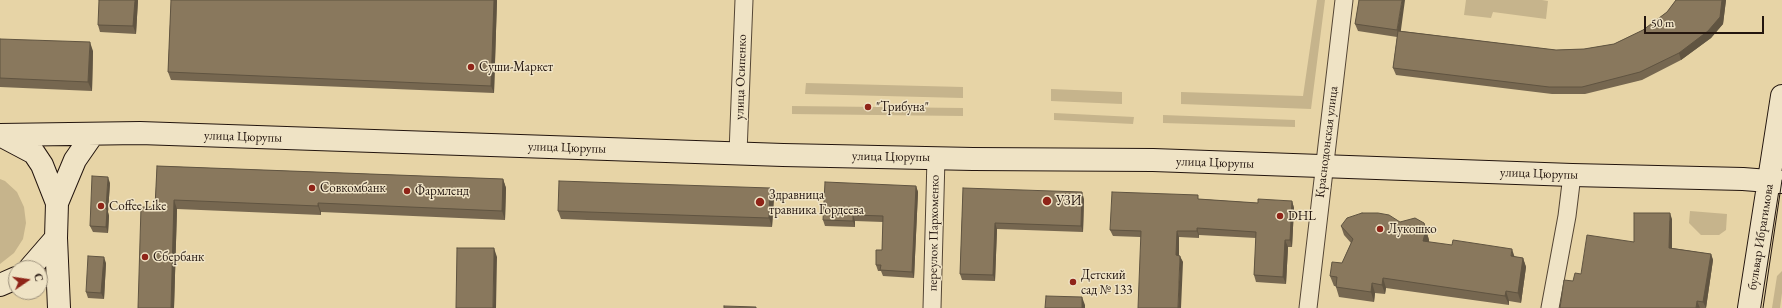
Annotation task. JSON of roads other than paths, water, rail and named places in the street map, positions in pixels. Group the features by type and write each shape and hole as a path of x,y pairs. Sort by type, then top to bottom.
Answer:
{"main road":[{"name":"бульвар Ибрагимова","path":"1749,308 1776,181 1782,96"},
{"name":"улица Цюрупы","path":"1,135 147,133 531,148 936,158 1145,160 1572,176 1776,181"},
{"path":"59,308 56,238 57,202 75,160 93,134"},
{"path":"1,135 34,154 42,165 57,202"},
{"path":"37,260 56,238"}],"street":[{"name":"улица Осипенко","path":"738,153 744,0"},
{"name":"Краснодонская улица","path":"1308,308 1344,0"},
{"name":"переулок Пархоменко","path":"932,308 936,158"},
{"path":"1550,308 1567,216 1572,176"}],"tram line":[{"path":"1763,308 1782,180"}],"place":[{"name":"Суши-Маркет","path":"471,67"},
{"name":"\"Трибуна\"","path":"868,107"},
{"name":"Совкомбанк","path":"312,188"},
{"name":"Фармленд","path":"407,191"},
{"name":"УЗИ","path":"1047,201"},
{"name":"Здравница травника Гордеева","path":"760,202"},
{"name":"Coffee Like","path":"101,206"},
{"name":"DHL","path":"1280,216"},
{"name":"Лукошко","path":"1380,229"},
{"name":"Сбербанк","path":"145,257"},
{"name":"Детский сад № 133","path":"1073,282"}]}
